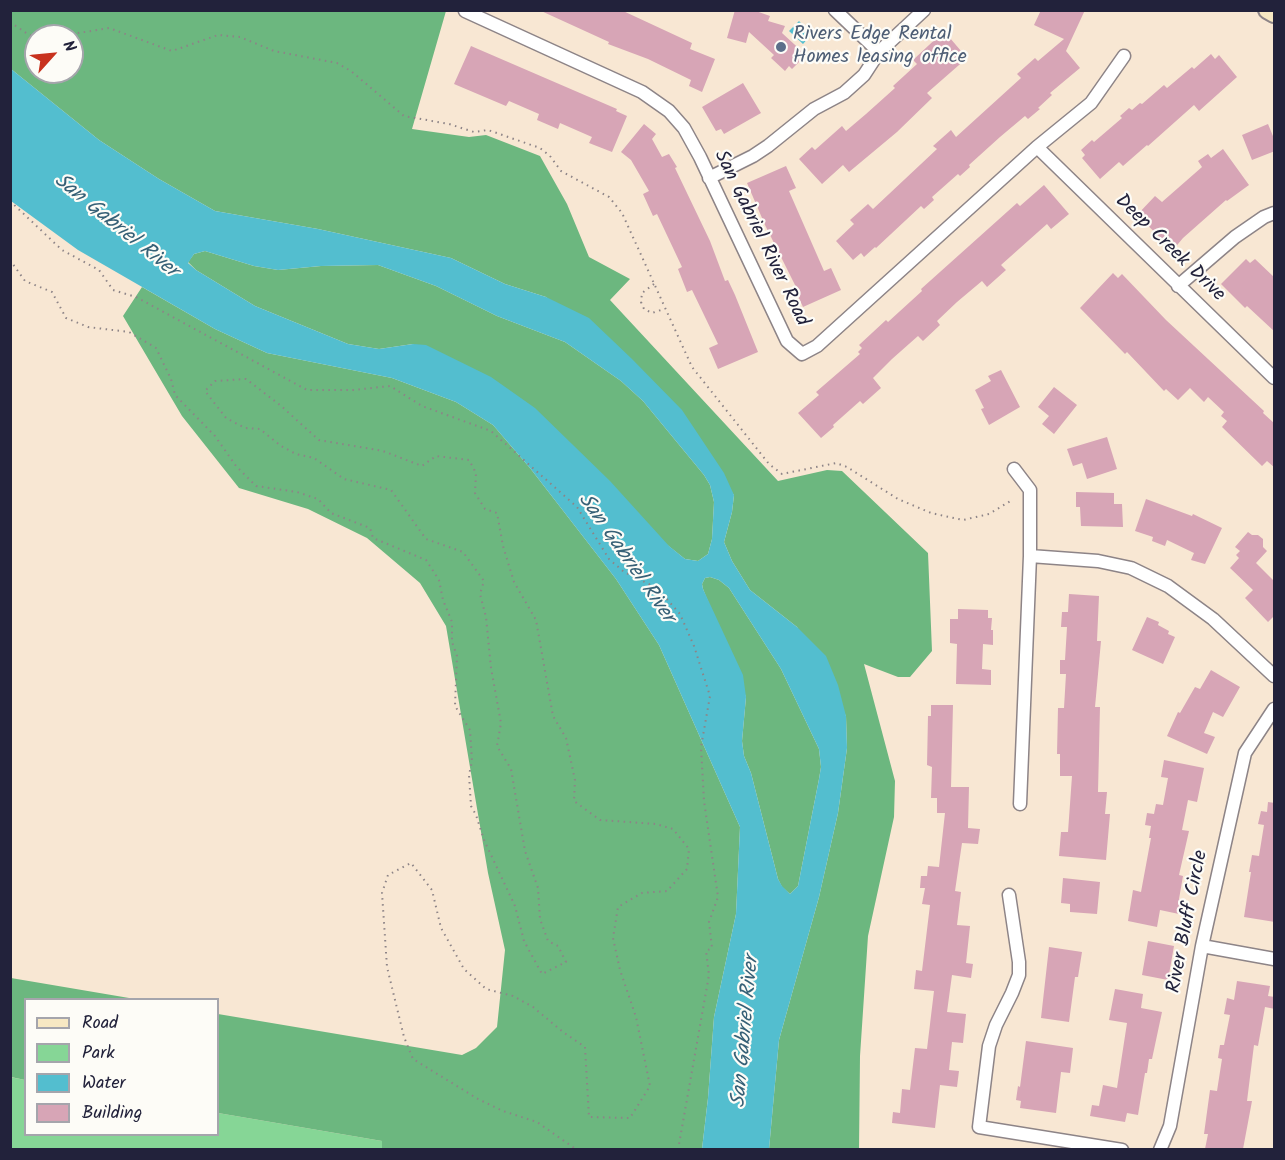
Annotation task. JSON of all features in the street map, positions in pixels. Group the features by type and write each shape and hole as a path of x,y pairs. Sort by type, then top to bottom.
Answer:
{"main road":[{"path":"1267,10 1275,14"}],"street":[{"path":"835,10 879,52"},
{"path":"708,178 753,156 814,109 844,93 864,75 879,52 924,10"},
{"name":"San Gabriel River Road","path":"465,11 642,92 669,111 684,128 784,336 802,354 817,346 1037,147 1091,103 1124,56"},
{"name":"Deep Creek Drive","path":"1037,147 1275,378"},
{"path":"1178,286 1234,237 1264,217 1275,213"},
{"path":"1014,469 1030,490 1030,556 1020,804"},
{"path":"1030,556 1098,561 1131,568 1168,586 1213,619 1275,676"},
{"name":"River Bluff Circle","path":"1160,1149 1170,1126 1202,946 1245,753 1275,709"},
{"path":"1009,895 1019,975 989,1046 980,1127 1122,1149"},
{"path":"1202,946 1275,959"}],"path":[{"path":"10,22 24,32"},
{"path":"84,32 109,28 172,51 218,35 240,38 274,51 337,63 359,78 404,116 449,124 474,132 488,130 540,148 550,156 561,171 609,196 622,213 692,367 769,464 782,474 836,463 848,467 898,499 931,513 963,520 989,514 1012,500"},
{"path":"10,201 62,250 99,270 113,290 136,297 307,390 390,387 422,406 491,431 577,507 609,559 624,572 657,588 680,614 694,646 710,696 701,747 704,801 718,897 708,922 712,948 705,951 709,975 678,1149"},
{"path":"10,260 25,281 52,292 66,318 88,327 129,332 156,348 171,379 175,395 215,436 236,466 256,486 297,492 318,499 331,513 370,528 373,538 426,561 439,580 443,600 452,622 452,642 457,656 455,706 470,730 471,806 515,906 524,941 542,974 566,962 558,946 548,941 540,919 538,888 525,851 511,769 497,746 501,723 486,617 480,594 484,581 463,552 426,539 391,490 344,479 314,458 296,454 280,446 260,429 245,428 226,418 205,391 215,381 246,379 280,405 319,440 383,451 423,466 436,456 469,460 476,473 475,493 485,509 496,513 514,582 536,620 553,716 566,738 576,780 574,801 600,820 656,824 673,830 689,849 687,869 667,891 642,893 618,907 613,938 620,970 636,1017 651,1086 630,1118 589,1117 585,1047 533,1007 513,996 486,989 464,969 441,928 432,890 411,863 388,875 382,893 387,967 404,1037 413,1059 478,1099 503,1111 537,1122 577,1149"},
{"path":"654,284 642,293 640,302 644,309 652,313 665,309"}],"green space":[{"path":"10,11 446,11 412,129 469,137 486,135 540,156 567,204 589,257 630,279 610,300 778,481 827,470 842,471 928,553 932,651 910,677 898,677 864,664 895,781 894,817 868,936 860,1056 859,1149 769,1149 779,1040 819,897 838,813 847,748 846,716 797,627 750,590 732,561 724,542 734,495 546,297 505,284 451,258 318,229 215,211 159,179 99,140 30,84 84,84 84,24 24,24 24,79 11,69"},
{"path":"205,251 254,266 278,270 321,266 378,265 436,286 497,316 565,342 621,381 643,401 704,475 710,485 714,502 712,539 708,554 698,561 685,559 413,344 379,349 348,344 255,306 196,270 188,262 194,254"},
{"path":"142,287 215,329 267,353 392,378 456,402 493,425 530,468 616,579 659,645 740,827 736,914 714,1017 702,1149 382,1149 382,1141 219,1113 219,1014 462,1055 476,1048 497,1027 505,950 488,873 446,626 420,583 367,538 308,509 239,488 182,416 123,316"},
{"path":"705,578 719,580 729,588 781,669 819,749 821,767 798,886 790,894 782,887 778,879 751,773 744,756 742,741 746,697 703,589 702,584"},
{"path":"11,978 129,998 24,998 24,1080 11,1077"},
{"path":"10,1077 24,1080 24,1136 219,1136 219,1113 382,1141 382,1149 11,1149"}],"water":[{"path":"799,21 812,34 803,44 789,31"},
{"name":"San Gabriel River","path":"11,69 24,79 24,84 30,84 99,140 159,179 215,211 318,229 451,258 505,284 546,297 589,318 682,410 724,473 734,495 724,542 732,561 750,590 797,627 826,656 838,685 846,716 847,748 838,813 819,897 779,1040 769,1149 702,1149 714,1017 736,914 740,827 659,645 616,579 530,468 493,425 456,402 392,378 267,353 215,329 78,250 11,201","holes":["205,251 254,266 278,270 321,266 378,265 436,286 497,316 565,342 621,381 643,401 704,475 710,485 714,502 712,539 708,554 698,561 685,559 669,546 610,481 535,408 491,377 426,345 413,344 379,349 348,344 255,306 188,263 194,254","705,578 719,580 729,588 781,669 819,749 821,767 798,886 790,894 778,879 751,773 744,756 742,741 746,697 743,675 703,589 702,584"]}],"building":[{"path":"539,10 621,10 692,43 690,49 715,59 702,92 689,86 691,80 648,59 608,44 609,42"},
{"name":"Rivers Edge Rental Homes leasing office","path":"735,10 753,10 770,16 768,21 785,26 782,33 806,55 792,69 789,66 785,71 771,58 774,55 749,32 746,43 727,38"},
{"path":"1041,10 1085,10 1066,51 1080,68 1050,93 1052,95 1038,108 1040,109 1028,119 1025,116 1000,137 960,176 958,174 932,197 934,200 924,209 921,206 876,248 864,257 861,253 853,260 836,241 854,224 850,220 868,204 873,209 937,149 933,146 951,130 956,137 1021,78 1017,74 1035,58 1038,61 1064,39 1034,25"},
{"path":"944,31 967,58 927,93 932,98 897,132 849,172 843,165 822,184 799,159 812,147 815,150 842,126 846,131 866,114 895,88 893,86 917,64 913,60"},
{"path":"471,46 617,109 616,111 627,116 612,152 589,143 592,137 560,123 558,129 537,120 539,114 509,101 506,106 454,84"},
{"path":"1211,54 1215,59 1219,55 1237,77 1199,111 1194,105 1123,166 1119,162 1100,179 1082,158 1085,155 1081,150 1122,118 1120,116 1129,108 1132,110 1140,103 1142,104 1164,85 1167,88"},
{"path":"743,83 761,113 724,134 721,129 716,131 702,107"},
{"path":"644,124 656,134 652,139 662,157 669,154 677,167 675,168 710,241 725,281 728,280 735,295 758,352 718,369 709,348 718,344 692,290 687,292 678,269 682,267 657,214 653,216 643,194 649,191 631,160 621,152"},
{"path":"1268,124 1275,141 1275,151 1252,160 1242,135"},
{"path":"1223,149 1249,185 1226,200 1183,238 1173,250 1137,215 1155,196 1162,202 1202,167 1198,161 1208,154 1211,158"},
{"path":"786,166 796,188 789,191 824,271 831,268 841,290 803,307 798,296 800,295 747,183"},
{"path":"1044,185 1069,214 1051,229 1047,224 1001,265 1006,270 987,287 982,281 937,321 940,325 923,341 918,336 892,359 873,378 881,388 863,404 860,401 821,438 798,413 819,395 816,392 860,354 858,352 862,348 859,345 886,320 888,322 922,291 921,289 1017,203 1020,206"},
{"path":"1246,259 1250,263 1255,259 1275,278 1275,332 1247,306 1245,308 1221,284"},
{"path":"1113,273 1118,278 1122,274 1166,320 1264,411 1263,413 1275,424 1275,468 1267,461 1262,466 1222,427 1227,421 1221,416 1224,412 1208,397 1204,402 1190,388 1178,400 1166,389 1164,391 1080,308"},
{"path":"1001,370 1020,407 989,425 975,390 991,381 988,376"},
{"path":"1054,387 1077,405 1054,434 1042,424 1049,416 1038,407"},
{"path":"1107,437 1117,469 1087,479 1082,463 1073,466 1067,449"},
{"path":"1076,492 1114,493 1114,504 1122,504 1123,527 1081,526 1080,507 1076,507"},
{"path":"1146,499 1192,516 1193,514 1222,528 1205,564 1191,560 1194,553 1167,540 1165,546 1152,541 1153,537 1135,531"},
{"path":"1248,532 1263,539 1263,547 1267,551 1256,563 1275,582 1275,615 1268,622 1245,598 1253,590 1230,568 1239,558 1236,555 1240,551 1235,547"},
{"path":"1069,594 1099,596 1097,641 1101,641 1095,707 1100,707 1098,792 1107,792 1105,814 1110,814 1106,860 1059,856 1061,832 1068,832 1072,776 1060,776 1060,754 1057,754 1058,708 1064,708 1066,674 1060,674 1060,660 1065,660 1067,627 1061,627 1062,612 1068,612"},
{"path":"958,609 988,610 988,618 992,618 993,645 983,644 982,669 991,670 991,685 956,684 957,644 950,643 950,619 958,619"},
{"path":"1147,617 1159,622 1158,625 1175,637 1163,664 1132,650"},
{"path":"1211,670 1240,687 1223,717 1213,712 1204,733 1215,737 1207,754 1167,736 1178,712 1180,713 1195,687 1200,689"},
{"path":"931,705 953,705 951,787 969,787 968,828 980,829 978,844 962,843 955,891 961,892 957,925 970,926 966,963 973,964 971,978 952,975 947,1012 966,1014 963,1043 952,1042 949,1070 959,1071 957,1087 940,1085 935,1128 892,1123 893,1112 900,1113 902,1089 910,1090 915,1048 927,1049 934,991 914,989 916,970 922,971 930,905 922,904 925,888 920,888 921,876 927,876 928,866 939,867 945,813 937,813 937,798 931,798 932,767 927,765 928,716 931,716"},
{"path":"1164,760 1204,768 1197,802 1188,800 1182,830 1189,831 1179,875 1183,876 1179,914 1160,910 1157,927 1128,921 1133,890 1141,892 1151,838 1149,838 1151,826 1145,825 1147,813 1154,814 1156,804 1163,805 1168,778 1161,777"},
{"path":"1268,802 1275,803 1275,922 1244,917 1252,855 1259,856 1264,825 1258,824 1261,811 1267,812"},
{"path":"1063,878 1100,882 1097,914 1070,912 1070,904 1061,903"},
{"path":"1148,941 1174,946 1168,980 1142,975"},
{"path":"1049,947 1082,952 1078,977 1075,977 1069,1022 1041,1018"},
{"path":"1237,981 1270,986 1268,996 1275,997 1275,1009 1265,1007 1258,1046 1254,1045 1247,1101 1252,1101 1243,1149 1205,1149 1208,1134 1204,1134 1210,1090 1217,1091 1222,1059 1218,1058 1220,1045 1224,1045 1230,1015 1224,1014 1227,998 1234,1000"},
{"path":"1115,989 1143,994 1141,1008 1162,1012 1152,1059 1149,1059 1147,1073 1145,1073 1138,1115 1127,1113 1125,1122 1090,1116 1092,1105 1099,1106 1103,1085 1117,1088 1127,1023 1109,1020"},
{"path":"1026,1041 1073,1048 1070,1073 1061,1072 1056,1113 1020,1108 1021,1101 1016,1100"}],"place":[{"name":"Rivers Edge Rental Homes leasing office","path":"781,47"}]}
